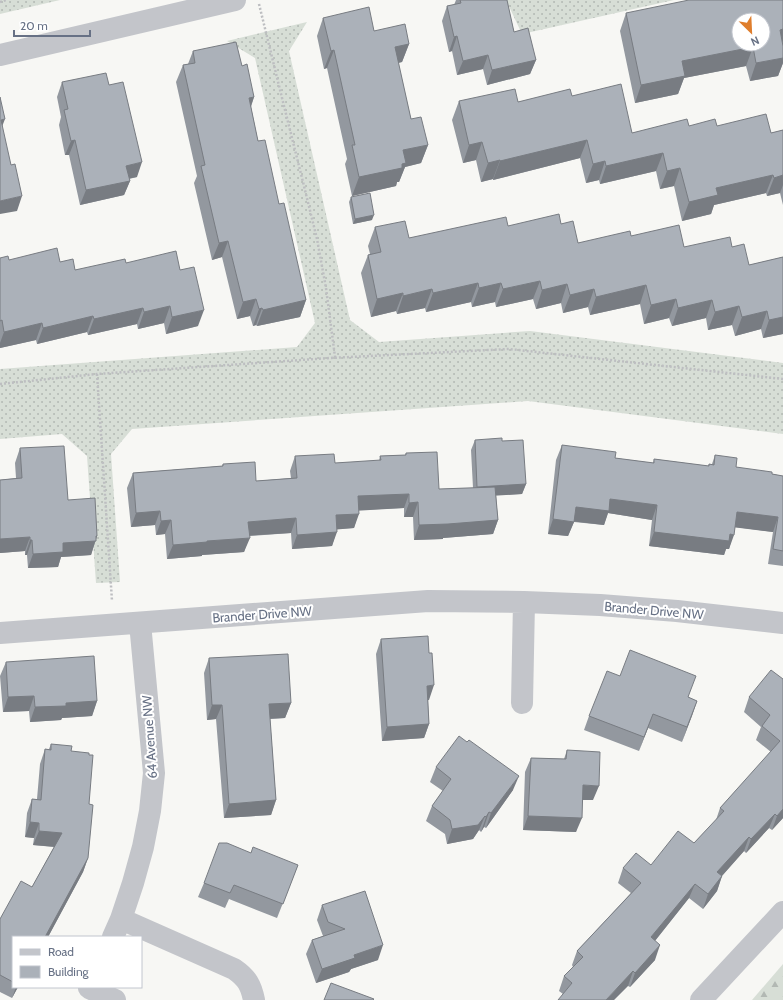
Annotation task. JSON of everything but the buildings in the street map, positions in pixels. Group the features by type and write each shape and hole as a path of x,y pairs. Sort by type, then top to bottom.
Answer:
{"street":[{"path":"0,55 234,0"},
{"name":"Brander Drive NW","path":"0,633 428,601 524,602 600,605 676,611 783,624"},
{"path":"522,703 524,602"},
{"name":"64 Avenue NW","path":"140,622 154,773 150,811 143,847 133,884 117,928 140,936"},
{"path":"701,1000 783,912"},
{"name":"64 Avenue NW","path":"142,937 234,969 248,982 253,991 254,1000"},
{"path":"87,992 114,1000"}],"path":[{"path":"0,2 6,0"},
{"path":"258,0 317,239 336,357"},
{"path":"0,384 97,374 336,357 509,349 783,378"},
{"path":"97,374 114,624"}],"green space":[{"path":"0,0 60,0 0,14"},
{"path":"506,0 674,0 522,34"},
{"path":"307,22 289,51 350,320 379,342 530,331 783,363 783,434 528,401 132,429 111,454 120,582 96,583 87,456 62,434 0,439 0,369 297,347 315,323 255,58 227,41"},
{"path":"783,964 783,1000 752,1000"}]}
